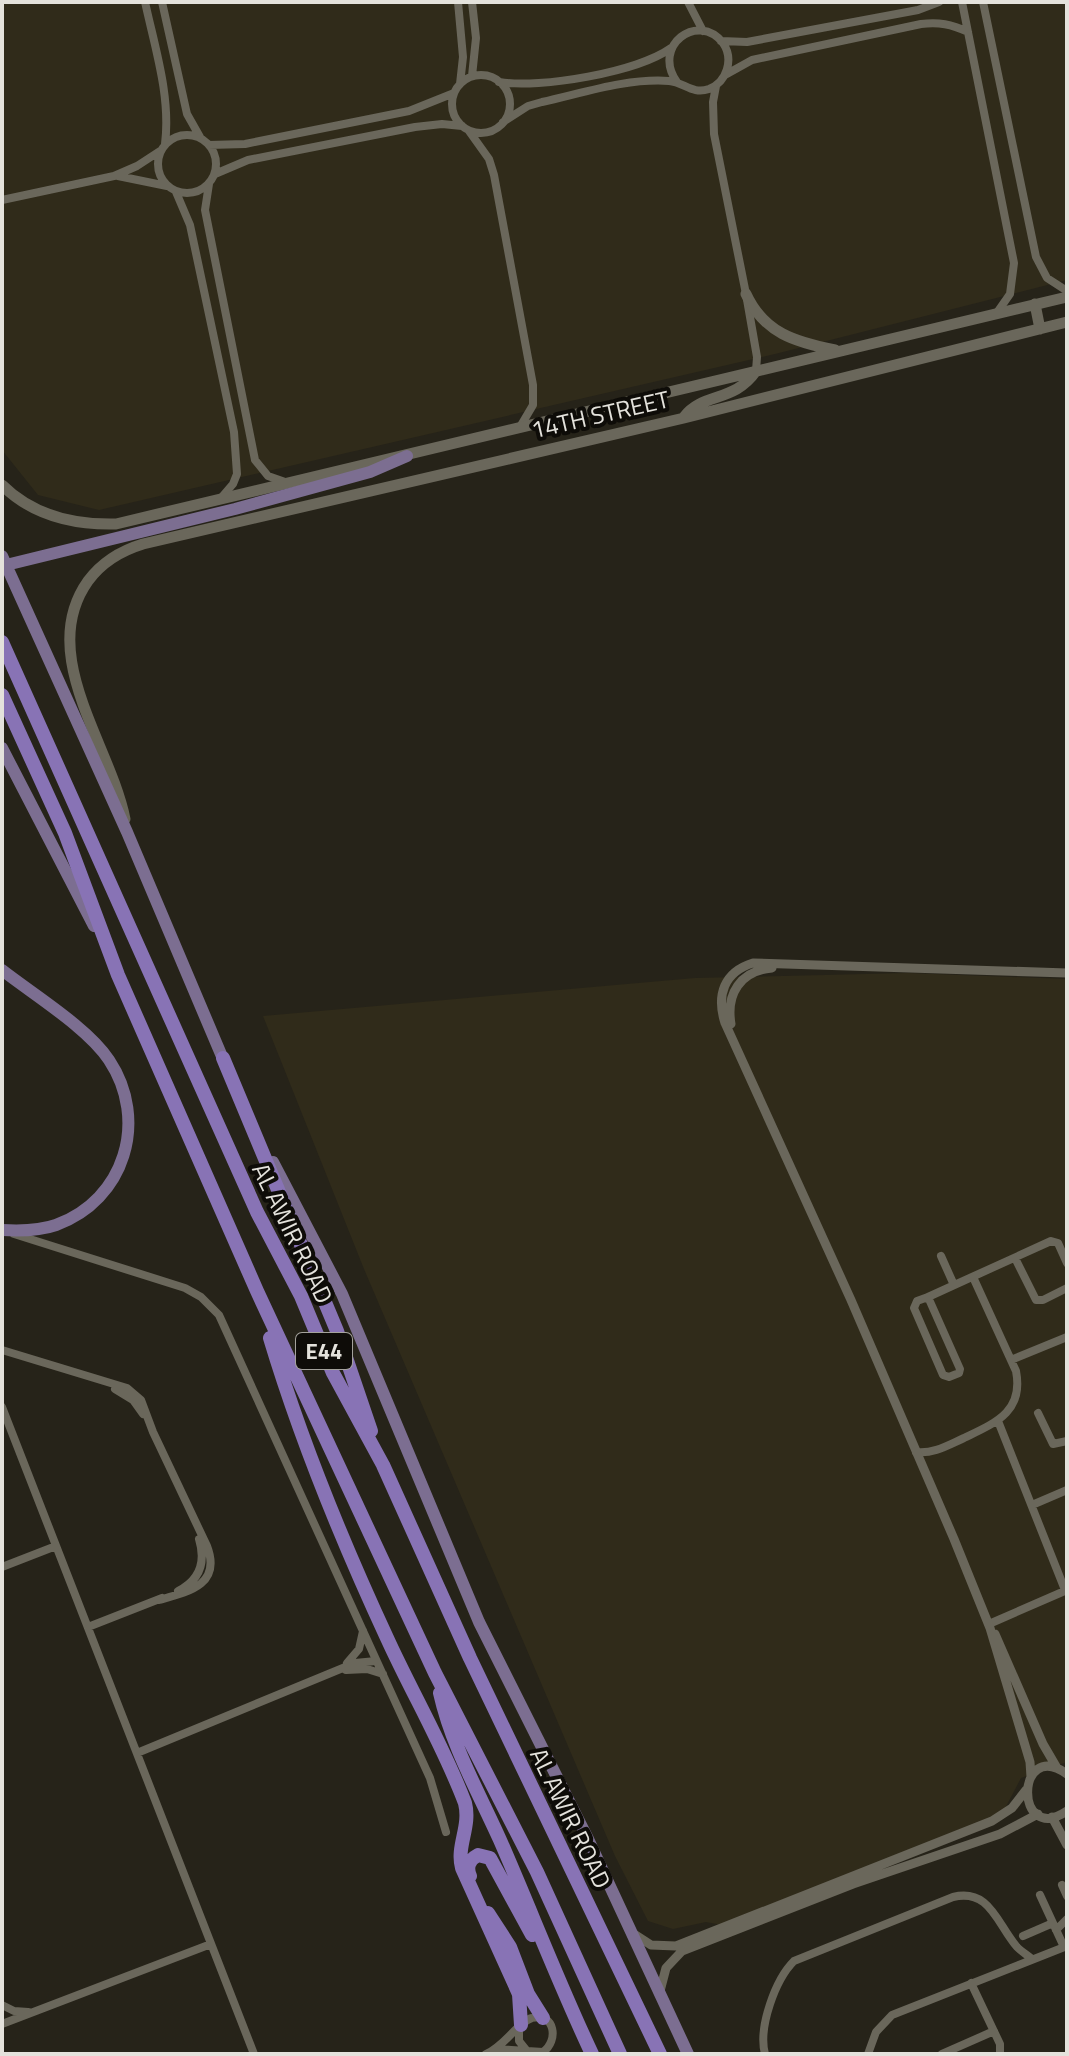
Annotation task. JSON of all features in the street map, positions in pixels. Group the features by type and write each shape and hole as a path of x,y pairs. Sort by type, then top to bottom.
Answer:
{"highway":[{"name":"AL AWIR ROAD","path":"2,642 257,1212 301,1296 333,1373 383,1465 470,1658 660,2054"},
{"name":"E44","path":"2,695 65,833 118,975 257,1291 435,1673 537,1872 620,2054"},
{"path":"223,1058 337,1331 383,1465"},
{"path":"257,1291 286,1393 340,1530 386,1637 465,1803 468,1823 461,1848 462,1868 519,1994 522,2008 520,2027"},
{"path":"435,1673 452,1737 592,2054"},
{"path":"543,2018 528,1994 510,1947 479,1896 468,1871 474,1857 482,1855 493,1860 521,1917 546,1951"}],"main road":[{"path":"746,294 757,314 784,337 840,351"},
{"name":"14TH STREET","path":"2,485 38,510 84,524 116,524 1067,297"},
{"path":"1035,304 1040,329"},
{"name":"14TH STREET","path":"127,832 114,781 72,669 69,636 75,604 91,577 114,556 143,544 684,418 1067,322"},
{"path":"684,418 696,405 736,391 756,371"},
{"path":"2,566 235,509 370,472 407,456"},
{"path":"2,556 127,832 223,1058 342,1294 479,1622 583,1829 688,2054"},
{"path":"2,748 118,975"},
{"path":"2,970 104,1053 120,1081 130,1122 128,1145 121,1167 110,1186 94,1203 56,1225 2,1230"}],"street":[{"path":"145,2 167,115 158,169 167,186"},
{"path":"162,2 187,114 201,138 209,145 217,164 209,184 205,210 253,447 260,469 268,476 288,483"},
{"path":"458,2 463,57 460,84"},
{"path":"472,2 476,38 472,76"},
{"path":"688,2 703,31 721,41 747,42 918,10 939,2"},
{"path":"962,2 1013,250 1014,282 996,314"},
{"path":"983,2 1033,244 1040,268 1047,278 1067,291"},
{"path":"672,47 669,65 677,82 696,91 716,86 725,76 752,60 921,24 937,22 968,32"},
{"path":"516,430 530,412 533,385 494,175 489,159 452,111 454,93 460,84 472,76 525,85 578,78 648,62 672,47 685,34 703,31"},
{"path":"721,41 729,58 725,76"},
{"path":"215,174 248,160 415,127 442,124 488,132 528,106 542,102 640,81 677,82"},
{"path":"499,82 509,101 503,122"},
{"path":"716,86 714,134 746,294 757,357 756,371"},
{"path":"209,145 245,144 409,111 454,93"},
{"path":"2,200 114,176 137,166 181,135 201,138"},
{"path":"114,176 167,186 176,192 194,193 209,184"},
{"path":"176,192 190,225 234,432 237,469 233,484 220,499"},
{"path":"1013,250 1019,256 1028,256 1033,244"},
{"path":"226,399 232,410 240,446 246,451 253,447"},
{"path":"632,1932 651,1945 676,1946 992,1821 1012,1808 1026,1790 1031,1777 1027,1751 989,1626 922,1465 721,1010 722,989 734,972 753,963 1067,973"},
{"path":"2,1230 185,1288 201,1297 219,1315 430,1778 446,1832"},
{"path":"928,1297 960,1369 959,1373 949,1377 943,1375 914,1308 917,1301 1054,1241 1058,1243 1067,1263"},
{"path":"941,1256 954,1285"},
{"path":"1015,1258 1036,1300 1043,1300 1067,1288"},
{"path":"922,1465 935,1451 998,1421 1011,1407 1017,1389 1011,1360 973,1277"},
{"path":"1011,1360 1067,1337"},
{"path":"2,1350 135,1393 141,1400 194,1523 203,1553 201,1568 188,1586 88,1627"},
{"path":"2,1407 254,2054"},
{"path":"1038,1413 1053,1444 1067,1441"},
{"path":"989,1626 1066,1590 998,1421"},
{"path":"916,1452 935,1451"},
{"path":"1032,1505 1067,1490"},
{"path":"2,1567 56,1546"},
{"path":"989,1626 999,1640 1039,1735 1064,1772"},
{"path":"333,1673 355,1655 363,1631"},
{"path":"137,1753 360,1661 376,1661"},
{"path":"333,1673 357,1668 383,1674"},
{"path":"1031,1777 1043,1768 1064,1772"},
{"path":"1026,1790 1027,1801 1038,1814 1052,1817 1067,1811"},
{"path":"660,1991 666,1968 682,1951 879,1874 1000,1834 1038,1814"},
{"path":"1052,1817 1067,1845"},
{"path":"1062,1885 1067,1896"},
{"path":"765,2054 762,2042 765,2022 783,1974 794,1961 953,1897 968,1895 988,1905 1016,1946 1032,1959"},
{"path":"868,2054 876,2032 892,2015 1066,1946 1040,1895"},
{"path":"1023,1936 1054,1927 1067,1919"},
{"path":"2,2024 211,1944"},
{"path":"971,1983 1002,2049 1000,2054"},
{"path":"2,2005 14,2011 33,2012"},
{"path":"486,2054 498,2049 529,2018 543,2018 553,2028 557,2054"},
{"path":"520,2027 519,2041 530,2052"},
{"path":"942,2054 994,2031"},
{"path":"498,2049 543,2052 554,2038"}],"shaded area":[{"path":"2,2 1067,2 1067,280 775,354 99,510 38,495 2,450"},
{"path":"908,973 1067,979 1067,1762 1021,1778 1001,1816 722,1925 706,1922 673,1929 648,1921 615,1856 364,1269 263,1016 695,978"}]}
